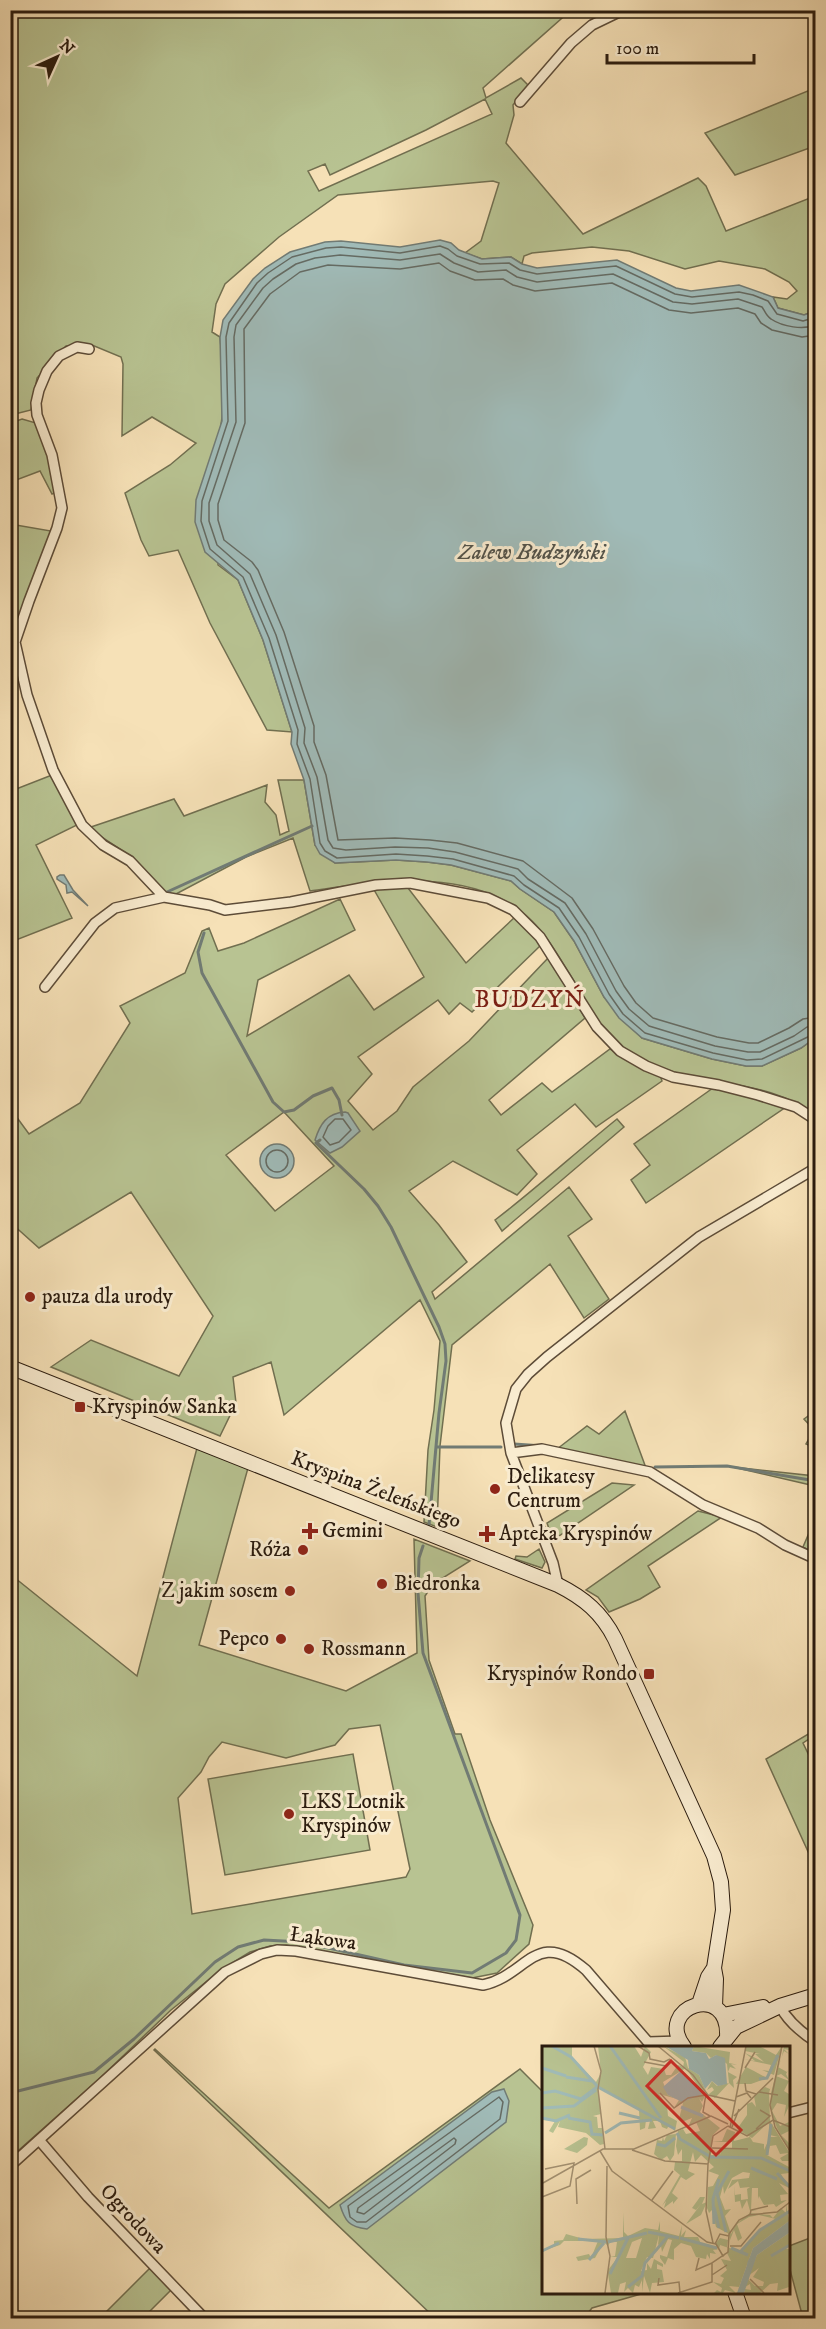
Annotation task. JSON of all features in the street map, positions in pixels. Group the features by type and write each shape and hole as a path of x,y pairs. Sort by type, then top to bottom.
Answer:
{"main road":[{"name":"Kryspina Żeleńskiego","path":"10,1367 558,1585 590,1604 609,1628 710,1846 719,1872 723,1910 714,1968 719,2011 726,2021 723,2042"},
{"name":"Kryspina Żeleńskiego","path":"699,2004 708,1977 714,1968"},
{"path":"682,2044 677,2023 685,2010 699,2004 719,2011 780,2006 816,1995"},
{"path":"723,2042 736,2027 770,2013 780,2006"},
{"path":"735,2293 744,2319"}],"street":[{"path":"520,102 572,43 592,25 623,10"},
{"path":"89,349 77,347 59,356 47,371 39,390 36,403 37,415 52,455 62,508 57,528 28,601 15,642 27,695 53,770 82,825 103,845 130,861 164,897"},
{"path":"45,987 95,923 115,908 164,897 225,910 291,902 376,885 410,883 488,898 513,910 540,937 597,1027 620,1051 646,1066 673,1077 758,1095 796,1107 816,1120"},
{"path":"558,1585 553,1563 510,1451 507,1423 516,1389 528,1374 699,1237 816,1168"},
{"path":"510,1451 542,1449 650,1472 703,1505 758,1528 785,1545 816,1559"},
{"name":"Łąkowa","path":"10,2166 225,1972 261,1954 277,1950 327,1955 483,1985 503,1978 534,1955 553,1952 577,1962 586,1970 648,2042 682,2044"},
{"path":"780,2006 784,2013 816,2042"},
{"path":"660,2041 677,2023"},
{"path":"790,2113 816,2106"},
{"name":"Ogrodowa","path":"40,2141 88,2197 204,2319"}],"green space":[{"path":"10,11 570,11 483,88 486,98 521,78 528,85 513,105 514,115 506,143 583,234 698,178 706,186 726,231 815,196 815,311 804,315 778,308 773,297 787,299 797,291 789,282 765,269 719,261 685,269 629,251 592,247 532,253 524,256 522,264 511,257 482,259 465,253 481,241 499,183 493,181 338,195 279,237 225,284 216,304 212,332 220,337 223,387 223,413 219,436 218,565 238,580 263,640 292,732 267,730 210,623 178,550 149,556 141,540 125,493 170,465 196,443 152,417 122,436 123,364 121,357 92,345 66,346 37,378 31,410 11,415","holes":["485,99 492,114 319,191 308,171 325,164 330,175 426,130"]},
{"path":"815,88 815,146 735,175 705,133"},
{"path":"22,419 36,423 51,466 57,492 52,494 40,471 11,482 11,423"},
{"path":"10,524 51,531 11,638 10,638"},
{"path":"52,775 77,825 36,845 72,918 11,942 11,791"},
{"path":"278,780 304,780 315,845 335,863 396,860 427,862 451,865 511,881 554,912 574,941 604,997 642,1038 712,1059 746,1066 762,1066 801,1048 815,1038 815,1116 800,1105 766,1091 674,1072 624,1050 608,1035 547,939 532,921 509,903 483,891 455,884 396,881 310,891 293,838 246,857 176,894 167,895 129,855 88,828 174,799 184,816 267,785 265,802 276,815 280,835 289,831"},
{"path":"373,888 408,888 466,963 515,917 541,945 472,1012 460,1003 449,1014 438,1000 358,1057 372,1074 348,1101 373,1130 397,1111 413,1087 469,1041 549,957 585,1018 489,1100 501,1115 542,1083 552,1092 610,1049 628,1061 660,1075 662,1081 596,1127 575,1104 517,1150 537,1174 517,1195 453,1161 409,1191 467,1262 432,1292 435,1299 569,1187 592,1219 568,1236 609,1299 584,1318 550,1264 452,1345 440,1446 437,1527 424,1522 428,1450 440,1341 420,1300 284,1415 271,1362 233,1377 236,1403 220,1436 51,1367 91,1340 179,1376 213,1316 131,1192 39,1248 11,1223 11,1169 16,1142 11,1133 10,1108 29,1134 80,1103 130,1023 120,1006 185,973 202,931 209,928 218,951 244,943 340,899 355,930 258,980 247,1036 349,975 374,1010 424,977","holes":["284,1112 334,1166 275,1211 226,1155"]},
{"path":"713,1088 786,1107 646,1203 631,1180 650,1165 634,1144"},
{"path":"617,1119 624,1127 502,1231 495,1220"},
{"path":"625,1411 646,1468 557,1449 587,1426 599,1434"},
{"path":"815,1411 815,1448 806,1444 814,1430 804,1419"},
{"path":"197,1448 248,1468 199,1645 346,1691 417,1653 414,1539 470,1561 433,1584 425,1596 429,1660 455,1734 461,1734 490,1820 533,1925 529,1944 497,1973 472,1978 286,1945 270,1946 250,1952 222,1969 171,2010 98,2080 11,2157 10,1574 137,1676","holes":["380,1725 410,1869 406,1877 192,1914 178,1798 201,1772 209,1757 222,1742 286,1758 335,1745 349,1729"]},
{"path":"733,1467 815,1476 815,1486"},
{"path":"612,1483 634,1485 553,1540 547,1523"},
{"path":"698,1511 722,1517 648,1566 660,1587 640,1599 609,1612 598,1597 586,1590"},
{"path":"815,1519 815,1554 803,1547"},
{"path":"539,1549 545,1562 542,1568 515,1559 516,1556 527,1557"},
{"path":"815,1730 815,1735 803,1743 815,1768 815,1867 766,1759"},
{"name":"LKS Lotnik Kryspinów","path":"353,1754 370,1850 225,1875 208,1779"},
{"path":"154,2050 329,2208 520,2069 542,2091 542,2293 644,2293 592,2308 584,2318 435,2318"},
{"path":"815,2236 815,2318 803,2318 790,2270 790,2246"},
{"path":"150,2268 172,2289 143,2318 100,2318"}],"water":[{"name":"Zalew Budzyński","path":"440,240 451,243 459,250 482,259 511,257 522,264 537,268 617,260 676,288 691,291 739,285 773,297 778,308 804,315 815,311 815,1038 801,1048 762,1066 746,1066 712,1059 642,1038 619,1018 604,997 574,941 554,912 511,881 451,865 427,862 396,860 335,863 320,854 315,845 304,780 291,744 292,732 263,640 238,580 205,552 195,522 196,500 222,421 220,337 223,320 253,279 265,268 290,252 325,242 341,241 400,247"},
{"path":"60,875 64,875 73,890 88,906 72,892 67,893 66,885 57,879"},
{"path":"345,1112 360,1131 342,1147 330,1153 315,1140 317,1134 325,1120"},
{"path":"277,1144 289,1149 294,1161 289,1173 277,1178 265,1173 260,1161 265,1149"},
{"path":"504,2089 509,2101 506,2122 367,2229 356,2227 349,2222 340,2205 492,2092"}],"waterway":[{"path":"167,892 312,826"},
{"path":"204,933 198,952 202,973 273,1102 284,1112 294,1110 313,1096 332,1088 339,1100 342,1115"},
{"path":"320,1140 316,1143 364,1189 391,1227 445,1344 446,1361 429,1525"},
{"path":"514,1444 543,1446"},
{"path":"436,1447 501,1447"},
{"path":"655,1467 727,1466 816,1481"},
{"path":"10,2093 94,2072 134,2039 215,1962 238,1947 264,1940 302,1942 404,1965 472,1973 506,1953 516,1940 520,1915 423,1653 418,1593 419,1558 423,1546"}],"place":[{"name":"pauza dla urody","path":"30,1297"},
{"name":"Kryspinów Sanka","path":"80,1407"},
{"name":"Delikatesy Centrum","path":"495,1489"},
{"name":"Gemini","path":"310,1531"},
{"name":"Apteka Kryspinów","path":"487,1534"},
{"name":"Róża","path":"303,1550"},
{"name":"Biedronka","path":"382,1584"},
{"name":"Z jakim sosem","path":"290,1591"},
{"name":"Pepco","path":"281,1639"},
{"name":"Rossmann","path":"309,1649"},
{"name":"Kryspinów Rondo","path":"649,1674"},
{"name":"LKS Lotnik Kryspinów","path":"289,1814"}],"district":[{"name":"BUDZYŃ","path":"530,1000"}]}
